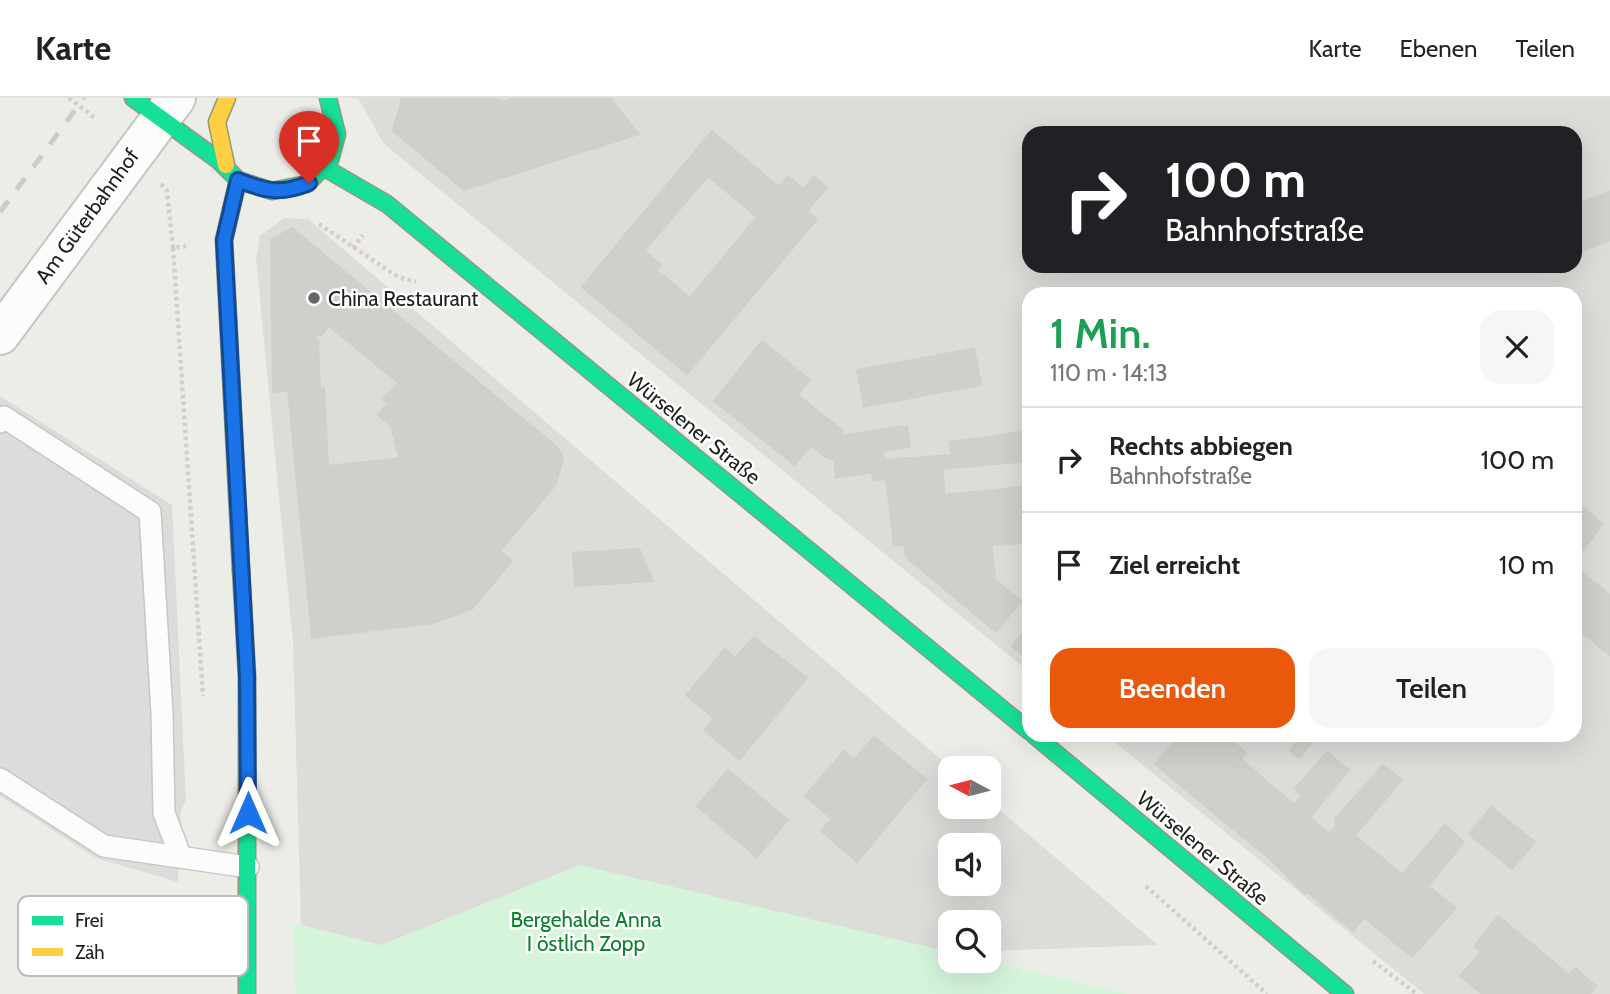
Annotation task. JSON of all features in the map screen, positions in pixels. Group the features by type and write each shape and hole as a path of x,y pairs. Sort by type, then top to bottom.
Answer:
{"main road":[{"path":"226,165 215,135 222,104 227,98"},
{"path":"156,105 226,165 238,180 267,192 289,191 309,183 325,168 334,152 338,134 336,115 328,98"},
{"name":"Würselener Straße","path":"325,168 387,204 1022,725"},
{"path":"238,180 224,240 247,676 248,896"},
{"name":"Würselener Straße","path":"1042,742 1345,994"},
{"path":"247,976 247,994"}],"street":[{"name":"Am Güterbahnhof","path":"0,335 135,150 156,105"}],"lane":[{"path":"0,422 4,417 150,512 162,713 164,813 180,855"},
{"path":"0,779 104,846 248,867"}],"path":[{"path":"69,98 135,150 167,191 204,708"},
{"path":"173,248 224,240"}],"shaded area":[{"path":"358,98 1610,98 1610,994 1424,994 1115,742 1582,742 1582,287 1022,287 1022,666 384,144"},
{"path":"284,218 308,219 938,757 938,819 1001,819 1001,811 1158,945 1001,951 1001,910 938,910 938,953 371,964 302,959 293,643 256,258 260,236"},
{"path":"0,396 172,505 186,800 181,811 178,882 96,858 0,796"}],"green space":[{"name":"Bergehalde Anna I östlich Zopp","path":"580,865 938,949 938,973 1001,973 1001,964 1129,994 295,994 294,923 381,945"}],"building":[{"path":"402,98 499,98 501,103 513,98 610,98 639,134 464,190 393,131"},
{"path":"712,131 779,187 788,176 804,189 814,176 827,187 807,211 817,219 687,374 651,344 757,217 708,176 644,251 625,235"},
{"path":"1610,191 1610,240 1582,251 1582,202"},
{"path":"292,228 558,448 563,458 556,484 542,501 329,326 321,336 318,334 313,340 318,340 320,389 324,388 328,466 400,458 418,528 376,532 385,629 312,638 288,390 273,392 271,240"},
{"path":"625,235 661,265 657,270 689,297 651,344 582,287"},
{"path":"762,341 810,380 762,439 714,401"},
{"path":"974,348 981,385 963,388 956,352"},
{"path":"956,352 963,388 864,407 857,370"},
{"path":"399,383 542,501 500,551 512,561 472,609 433,623 385,629 376,532 418,528 391,426 378,415 388,403 382,399"},
{"path":"798,395 843,431 824,456 811,445 795,465 762,439"},
{"path":"907,426 910,447 829,459 824,456 840,436"},
{"path":"1022,432 1022,462 942,469 945,495 889,502 886,479 873,480 872,472 886,470 884,460 951,455 950,442"},
{"path":"883,452 886,470 836,478 834,459"},
{"path":"1022,487 1022,543 960,548 935,581 906,557 905,545 950,539 945,495"},
{"path":"945,495 950,539 894,546 889,502"},
{"path":"1582,507 1603,524 1590,541 1582,534"},
{"path":"1582,534 1590,541 1582,550"},
{"path":"992,545 995,580 1021,601 996,632 935,581 960,548"},
{"path":"639,549 653,581 575,586 573,553"},
{"path":"1582,572 1610,595 1610,655 1582,633"},
{"path":"1022,634 1022,654 1012,646"},
{"path":"754,637 807,678 739,760 704,730 714,718 686,695 725,649 735,658"},
{"path":"874,737 926,779 857,862 821,831 832,819 805,796 844,751 854,760"},
{"path":"1171,742 1234,742 1246,753 1203,804 1155,764 1173,744"},
{"path":"1297,742 1312,742 1299,758 1290,750"},
{"path":"1327,752 1349,770 1310,817 1295,805 1302,795 1295,789"},
{"path":"1241,759 1274,788 1237,832 1203,804"},
{"path":"1383,765 1402,780 1345,847 1329,833 1336,827 1335,819"},
{"path":"728,770 758,795 727,832 697,806"},
{"path":"1274,788 1310,817 1272,861 1237,832"},
{"path":"758,795 788,820 757,857 727,832"},
{"path":"1491,807 1535,842 1512,869 1469,834"},
{"path":"1310,817 1345,847 1305,894 1272,861"},
{"path":"1445,825 1464,842 1428,886 1456,908 1412,957 1365,918"},
{"path":"1355,836 1402,874 1353,931 1307,892"},
{"path":"1498,916 1543,953 1509,994 1482,994 1460,976 1481,952 1474,946"},
{"path":"1543,953 1569,975 1575,968 1596,986 1590,994 1509,994"}],"railway":[{"path":"0,212 84,98"}],"traffic: fast":[{"path":"133,98 218,160 238,180 272,191 307,184 330,160 337,134 328,98"},
{"path":"325,168 387,204 1022,725"},
{"path":"241,570 247,676 247,896"},
{"path":"1042,742 1345,994"},
{"path":"247,976 247,994"}],"traffic: slow":[{"path":"226,165 217,122 227,98"},
{"path":"238,180 224,240 241,570"}],"place":[{"name":"China Restaurant","path":"314,298"}],"route":[{"path":"248,813 247,676 224,240 238,180 267,192 289,191 309,183"}]}
